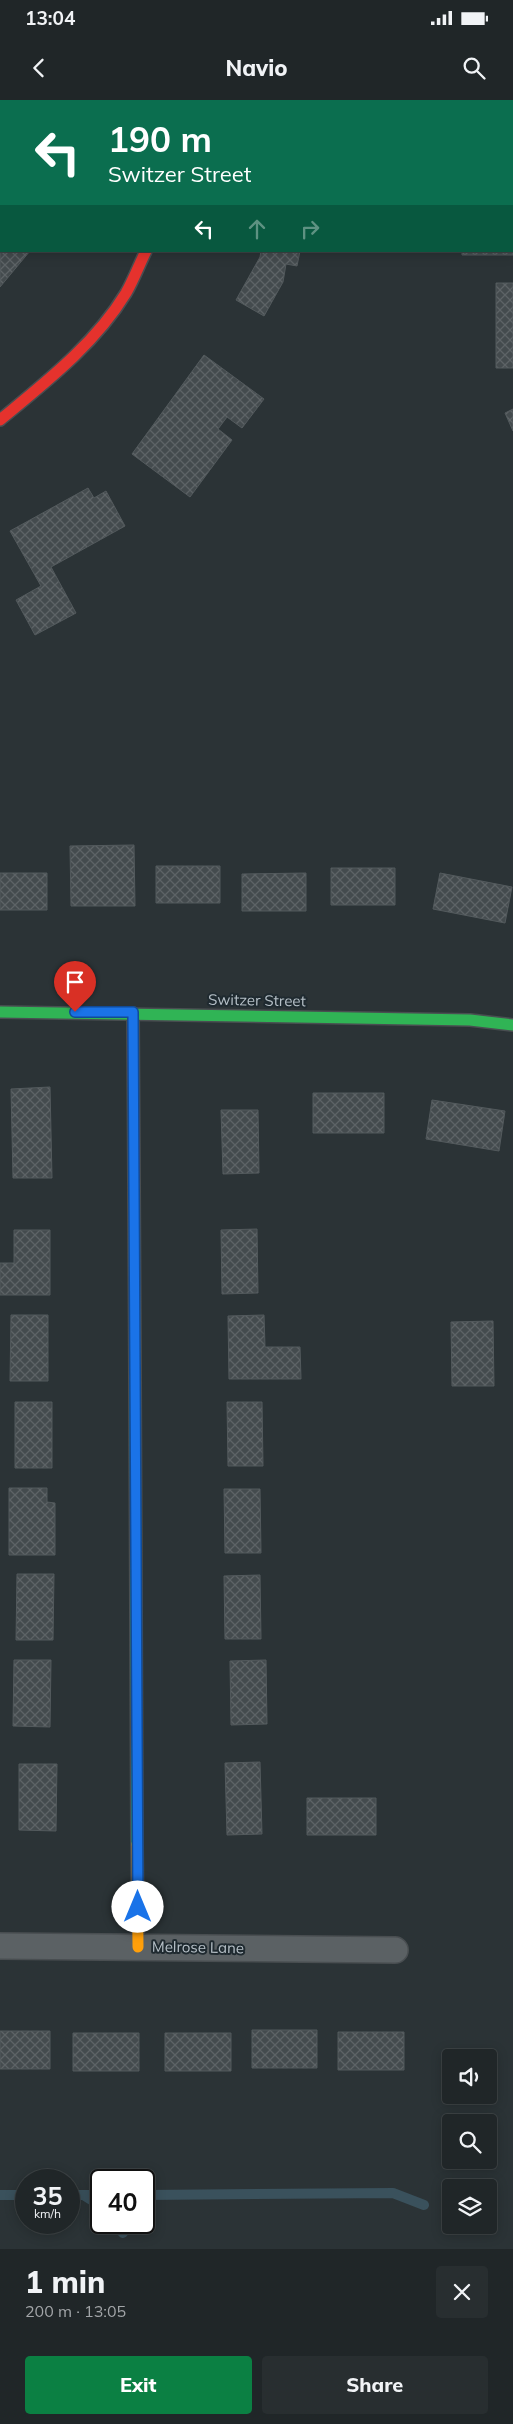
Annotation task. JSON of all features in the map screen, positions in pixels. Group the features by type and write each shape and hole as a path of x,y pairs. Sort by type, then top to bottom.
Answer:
{"street":[{"path":"0,420 39,388 93,338 126,293 146,252"},
{"name":"Switzer Street","path":"0,1012 133,1012 470,1020 513,1025"},
{"path":"133,1012 138,1946"},
{"name":"Melrose Lane","path":"0,1946 395,1950"}],"building":[{"path":"0,252 29,252 0,287"},
{"path":"261,252 300,252 297,266 286,264 283,282 264,316 236,300 260,257"},
{"path":"462,252 513,252 513,255 462,255"},
{"path":"496,283 513,283 513,368 496,368"},
{"path":"204,355 264,399 242,428 227,417 218,429 232,440 190,497 132,454"},
{"path":"513,409 513,431 505,413"},
{"path":"88,488 94,498 106,491 125,526 51,567 76,613 35,635 16,600 41,586 10,531"},
{"path":"134,845 135,906 71,906 70,846"},
{"path":"156,866 220,866 220,903 156,903"},
{"path":"331,868 395,868 395,905 331,905"},
{"path":"0,873 47,873 47,910 0,910"},
{"path":"306,873 306,911 242,911 242,874"},
{"path":"440,873 512,887 505,923 433,909"},
{"path":"50,1087 52,1178 13,1178 11,1089"},
{"path":"313,1093 384,1093 384,1133 313,1133"},
{"path":"432,1100 505,1111 499,1151 426,1139"},
{"path":"221,1110 258,1110 259,1173 223,1174"},
{"path":"257,1229 258,1293 222,1294 221,1230"},
{"path":"14,1230 50,1230 50,1295 0,1295 0,1263 14,1263"},
{"path":"11,1315 48,1315 48,1381 10,1381"},
{"path":"264,1315 265,1347 300,1347 301,1379 229,1379 228,1316"},
{"path":"493,1321 494,1386 452,1386 451,1322"},
{"path":"15,1402 52,1402 52,1468 15,1468"},
{"path":"227,1402 262,1402 263,1466 228,1466"},
{"path":"9,1488 47,1488 47,1502 55,1503 55,1555 9,1555"},
{"path":"224,1489 260,1489 261,1553 225,1553"},
{"path":"17,1574 54,1574 53,1640 16,1640"},
{"path":"260,1575 261,1639 225,1639 224,1576"},
{"path":"14,1660 51,1660 50,1727 13,1726"},
{"path":"266,1660 267,1724 231,1725 230,1661"},
{"path":"260,1762 262,1834 227,1835 225,1763"},
{"path":"19,1764 57,1764 56,1831 19,1830"},
{"path":"307,1798 376,1798 376,1835 307,1835"},
{"path":"252,2030 317,2030 317,2068 252,2068"},
{"path":"0,2031 50,2031 50,2069 0,2069"},
{"path":"338,2032 404,2032 404,2070 338,2070"},
{"path":"73,2033 139,2033 139,2071 73,2071"},
{"path":"165,2033 231,2033 231,2071 165,2071"}],"waterway":[{"path":"155,2195 393,2193 424,2205"},
{"path":"0,2195 15,2195"},
{"path":"80,2195 90,2195"},
{"path":"85,2196 90,2199"}],"traffic: fast":[{"path":"0,1012 470,1020 513,1025"},
{"path":"135,1378 137,1844"}],"traffic: slow":[{"path":"134,1183 135,1378"},
{"path":"137,1844 138,1947"}],"traffic: jam":[{"path":"0,420 69,361 100,329 126,293 146,252"},
{"path":"133,1013 134,1183"}],"route":[{"path":"75,1012 133,1012 138,1907"}]}
